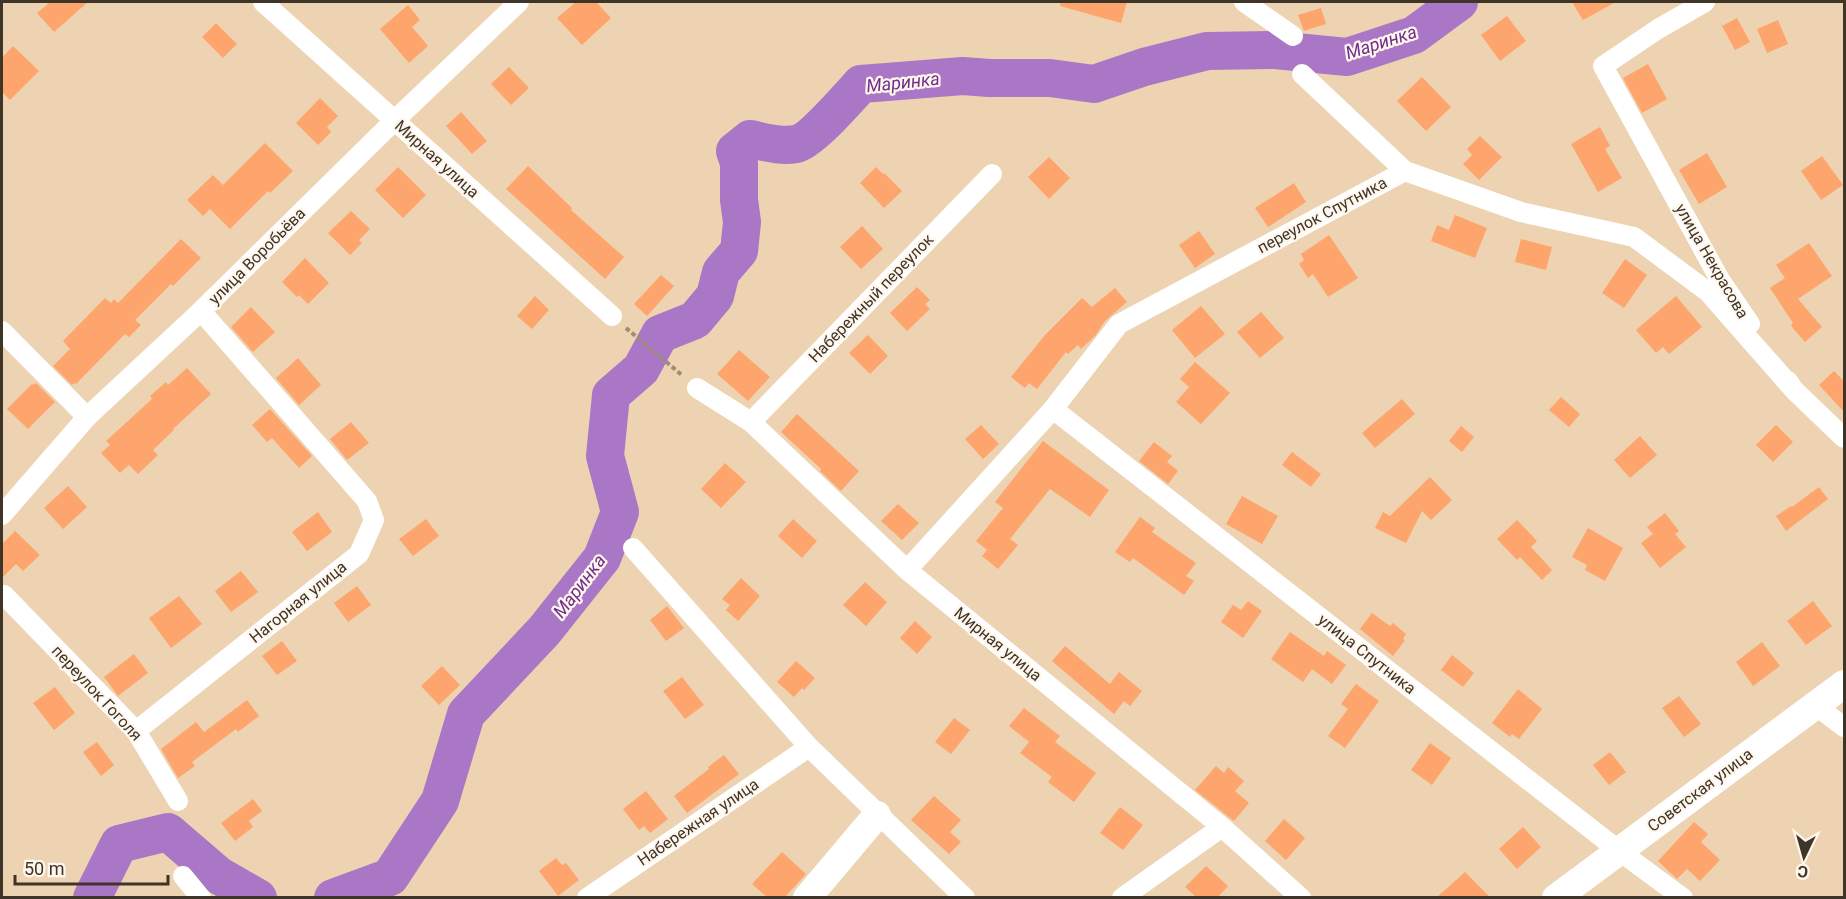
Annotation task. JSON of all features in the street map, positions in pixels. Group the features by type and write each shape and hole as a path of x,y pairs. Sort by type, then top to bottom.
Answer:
{"street":[{"name":"Мирная улица","path":"263,2 612,316"},
{"name":"улица Воробьёва","path":"2,515 87,417 201,311 519,2"},
{"path":"1244,2 1293,36"},
{"name":"улица Некрасова","path":"1705,2 1658,29 1603,66 1720,280 1794,390 1845,438"},
{"path":"1302,74 1405,171"},
{"name":"переулок Спутника","path":"907,570 1053,409 1119,324 1405,171 1521,212 1634,237 1708,292 1794,390"},
{"name":"Набережный переулок","path":"751,422 992,174"},
{"name":"Нагорная улица","path":"136,731 359,554 374,520 367,501 201,311"},
{"path":"2,331 87,417"},
{"name":"Мирная улица","path":"697,388 751,422 907,570 1222,827 1301,897"},
{"name":"улица Спутника","path":"1053,409 1618,850 1683,897"},
{"path":"633,548 809,747 965,897"},
{"name":"переулок Гоголя","path":"4,594 136,731 178,801"},
{"name":"Советская улица","path":"1556,897 1814,704 1845,684"},
{"path":"1814,704 1845,727"},
{"name":"Набережная улица","path":"587,897 809,747"},
{"path":"819,893 878,815"},
{"path":"1122,897 1222,827"},
{"path":"183,876 201,897"}],"path":[{"path":"612,316 697,388"}],"building":[{"path":"50,2 88,2 54,32 37,13"},
{"path":"576,2 596,2 611,18 582,45 557,18"},
{"path":"1061,2 1127,2 1121,23 1060,6"},
{"path":"1572,2 1616,2 1583,20"},
{"path":"408,5 420,20 412,27 428,46 409,63 380,29"},
{"path":"1321,8 1326,24 1304,31 1298,15"},
{"path":"1507,16 1526,41 1500,61 1481,35"},
{"path":"1737,18 1750,42 1735,50 1722,26"},
{"path":"1778,20 1788,44 1767,53 1757,29"},
{"path":"216,23 237,44 223,58 202,37"},
{"path":"13,46 39,71 10,100 2,92 2,58"},
{"path":"1648,64 1667,99 1642,113 1623,78"},
{"path":"509,67 529,88 511,105 491,84"},
{"path":"1422,77 1451,107 1426,131 1397,101"},
{"path":"320,98 338,116 327,127 331,132 318,145 296,123"},
{"path":"461,112 487,141 472,154 446,126"},
{"path":"1600,127 1610,146 1605,149 1622,178 1598,192 1571,144"},
{"path":"1480,136 1502,157 1479,180 1463,164 1472,155 1467,149"},
{"path":"265,143 293,171 270,193 268,191 230,229 210,209 203,216 187,200 213,175 223,185"},
{"path":"1707,153 1727,187 1699,204 1679,170"},
{"path":"1822,156 1843,185 1821,200 1801,171"},
{"path":"1049,157 1070,178 1049,199 1028,177"},
{"path":"528,166 572,208 571,210 624,257 605,279 506,189"},
{"path":"398,167 426,195 403,218 375,190"},
{"path":"876,167 902,191 884,208 860,183"},
{"path":"1294,183 1306,202 1268,227 1255,208"},
{"path":"351,211 370,229 359,240 362,243 350,255 328,233"},
{"path":"1455,215 1487,228 1475,258 1431,241 1437,225 1449,230"},
{"path":"862,226 883,249 861,269 840,247"},
{"path":"1199,231 1215,254 1195,268 1179,245"},
{"path":"1329,235 1358,278 1328,297 1313,274 1308,278 1299,264 1304,260 1301,254"},
{"path":"181,239 201,258 135,320 141,325 129,337 125,334 76,384 72,385 53,366 70,349 63,341 105,298 111,303 114,299 118,303"},
{"path":"1521,239 1552,247 1546,270 1515,262"},
{"path":"1809,243 1832,276 1798,299 1822,327 1805,342 1791,326 1793,323 1770,288 1785,278 1776,265"},
{"path":"305,258 329,283 308,304 282,282"},
{"path":"1625,259 1647,275 1624,308 1602,293"},
{"path":"661,275 674,286 647,316 634,304"},
{"path":"917,287 930,300 925,304 930,309 907,331 890,313"},
{"path":"1115,288 1127,302 1105,321 1095,336 1081,349 1078,345 1068,354 1066,352 1037,389 1029,383 1025,388 1011,377 1045,335 1082,298 1092,307"},
{"path":"535,296 549,310 532,329 517,316"},
{"path":"1676,296 1702,327 1669,354 1663,347 1656,353 1636,330"},
{"path":"1201,306 1225,334 1195,358 1172,330"},
{"path":"251,307 275,332 253,352 231,327"},
{"path":"1261,312 1284,338 1260,358 1237,332"},
{"path":"868,335 888,356 870,374 849,353"},
{"path":"739,350 770,377 748,401 717,374"},
{"path":"298,358 321,385 299,405 276,378"},
{"path":"1195,362 1230,393 1201,424 1176,402 1189,387 1180,379"},
{"path":"187,368 211,394 153,450 158,455 138,474 129,465 120,473 101,453 110,445 106,441 152,399 150,396 166,382 168,385"},
{"path":"1834,371 1845,382 1845,413 1819,385"},
{"path":"36,383 55,402 28,429 7,409 32,384"},
{"path":"1561,397 1580,414 1569,427 1549,410"},
{"path":"1402,399 1415,414 1375,448 1362,433"},
{"path":"270,409 312,456 299,468 272,438 267,442 252,425"},
{"path":"797,414 859,471 841,491 781,432"},
{"path":"351,422 369,443 347,460 330,439"},
{"path":"981,425 999,444 983,459 965,439"},
{"path":"1776,425 1793,442 1773,462 1756,445"},
{"path":"1461,426 1474,437 1462,452 1449,441"},
{"path":"1640,436 1657,455 1630,478 1614,460"},
{"path":"1043,441 1109,490 1090,517 1050,489 1010,539 1018,545 998,569 982,556 987,550 976,541 1003,508 995,502"},
{"path":"1154,442 1172,456 1167,462 1178,471 1168,484 1139,461"},
{"path":"1292,452 1321,474 1311,487 1282,465"},
{"path":"725,463 746,482 721,508 701,489"},
{"path":"1430,477 1452,500 1431,520 1422,511 1406,543 1375,528 1383,512 1390,516"},
{"path":"68,486 87,507 63,529 44,508"},
{"path":"1819,487 1828,499 1786,531 1776,516"},
{"path":"1242,496 1278,516 1262,544 1226,524"},
{"path":"898,504 919,523 902,540 881,521"},
{"path":"318,512 332,532 307,551 292,532"},
{"path":"1665,513 1679,531 1675,534 1686,547 1660,568 1641,543 1653,534 1647,527"},
{"path":"1140,517 1155,528 1152,532 1196,563 1186,576 1194,581 1184,595 1133,558 1130,562 1115,552"},
{"path":"426,519 439,536 413,556 399,539"},
{"path":"793,519 817,541 802,558 778,536"},
{"path":"1517,520 1537,541 1531,547 1552,570 1542,580 1520,557 1517,560 1497,539"},
{"path":"1588,528 1623,548 1605,581 1585,570 1587,565 1572,557"},
{"path":"15,531 40,555 23,571 16,564 2,578 2,544"},
{"path":"241,571 258,592 231,612 215,591"},
{"path":"741,578 760,596 738,621 726,610 730,605 722,599"},
{"path":"865,582 887,602 866,626 843,605"},
{"path":"357,586 371,605 348,622 334,603"},
{"path":"179,596 202,624 171,648 149,618"},
{"path":"1248,601 1262,611 1243,638 1221,622 1233,605 1241,610"},
{"path":"1813,601 1832,626 1806,645 1787,621"},
{"path":"667,606 684,628 666,641 650,620"},
{"path":"1372,613 1390,626 1393,623 1406,634 1403,639 1405,640 1393,656 1360,629"},
{"path":"915,621 932,637 917,654 900,638"},
{"path":"1290,632 1324,656 1327,651 1346,665 1332,684 1312,669 1303,682 1271,659"},
{"path":"282,641 297,661 277,675 262,656"},
{"path":"1762,642 1780,666 1753,686 1736,662"},
{"path":"1065,646 1110,684 1119,672 1142,691 1130,706 1124,701 1114,714 1052,661"},
{"path":"134,654 148,673 118,696 104,677"},
{"path":"1452,655 1474,673 1463,687 1441,670"},
{"path":"796,661 815,678 794,697 777,682"},
{"path":"442,666 460,685 439,705 421,686"},
{"path":"682,677 704,705 685,719 663,691"},
{"path":"1356,684 1379,701 1345,748 1328,736 1348,709 1341,704"},
{"path":"55,687 75,713 54,730 33,703"},
{"path":"1518,689 1542,709 1519,739 1512,734 1510,737 1492,723"},
{"path":"1679,696 1701,724 1684,737 1662,708"},
{"path":"247,700 259,716 238,732 236,729 192,762 195,766 178,778 161,749 196,722 204,732"},
{"path":"1024,708 1060,736 1055,742 1096,773 1074,802 1048,782 1052,777 1020,753 1029,742 1009,726"},
{"path":"954,718 970,730 951,754 935,742"},
{"path":"97,742 114,765 101,776 83,752"},
{"path":"1430,743 1451,758 1432,785 1411,770"},
{"path":"1610,752 1626,772 1609,785 1593,765"},
{"path":"724,755 739,774 687,813 674,796"},
{"path":"1216,766 1224,773 1228,767 1244,781 1235,791 1249,803 1234,821 1195,790"},
{"path":"646,791 668,819 650,833 644,826 639,830 623,809"},
{"path":"934,796 961,820 950,832 961,842 949,854 911,820"},
{"path":"253,799 262,811 249,821 253,827 235,841 221,823"},
{"path":"1120,807 1143,825 1123,850 1100,833"},
{"path":"1284,819 1305,838 1286,860 1265,841"},
{"path":"1694,822 1708,834 1701,842 1720,860 1700,881 1687,869 1677,879 1658,861"},
{"path":"1523,827 1541,847 1517,869 1499,849"},
{"path":"782,852 806,874 785,897 767,897 752,884"},
{"path":"556,858 562,865 566,863 579,880 558,896 539,871"},
{"path":"1206,866 1228,886 1218,897 1196,897 1185,887"},
{"path":"1465,872 1490,897 1437,897"}],"waterway":[{"name":"Маринка","path":"333,898 390,877 440,801 466,714 544,631 602,558 620,512 605,456 611,395 641,369 660,334 695,320 715,296 721,272 739,251 742,222 739,200 739,163 735,151 750,139 784,145 803,141 830,118 861,84 963,76 1050,78 1094,84 1144,67 1207,51 1275,50 1347,57 1414,35 1459,2"},
{"name":"Маринка","path":"92,898 119,844 168,832 218,875 258,898"}]}
